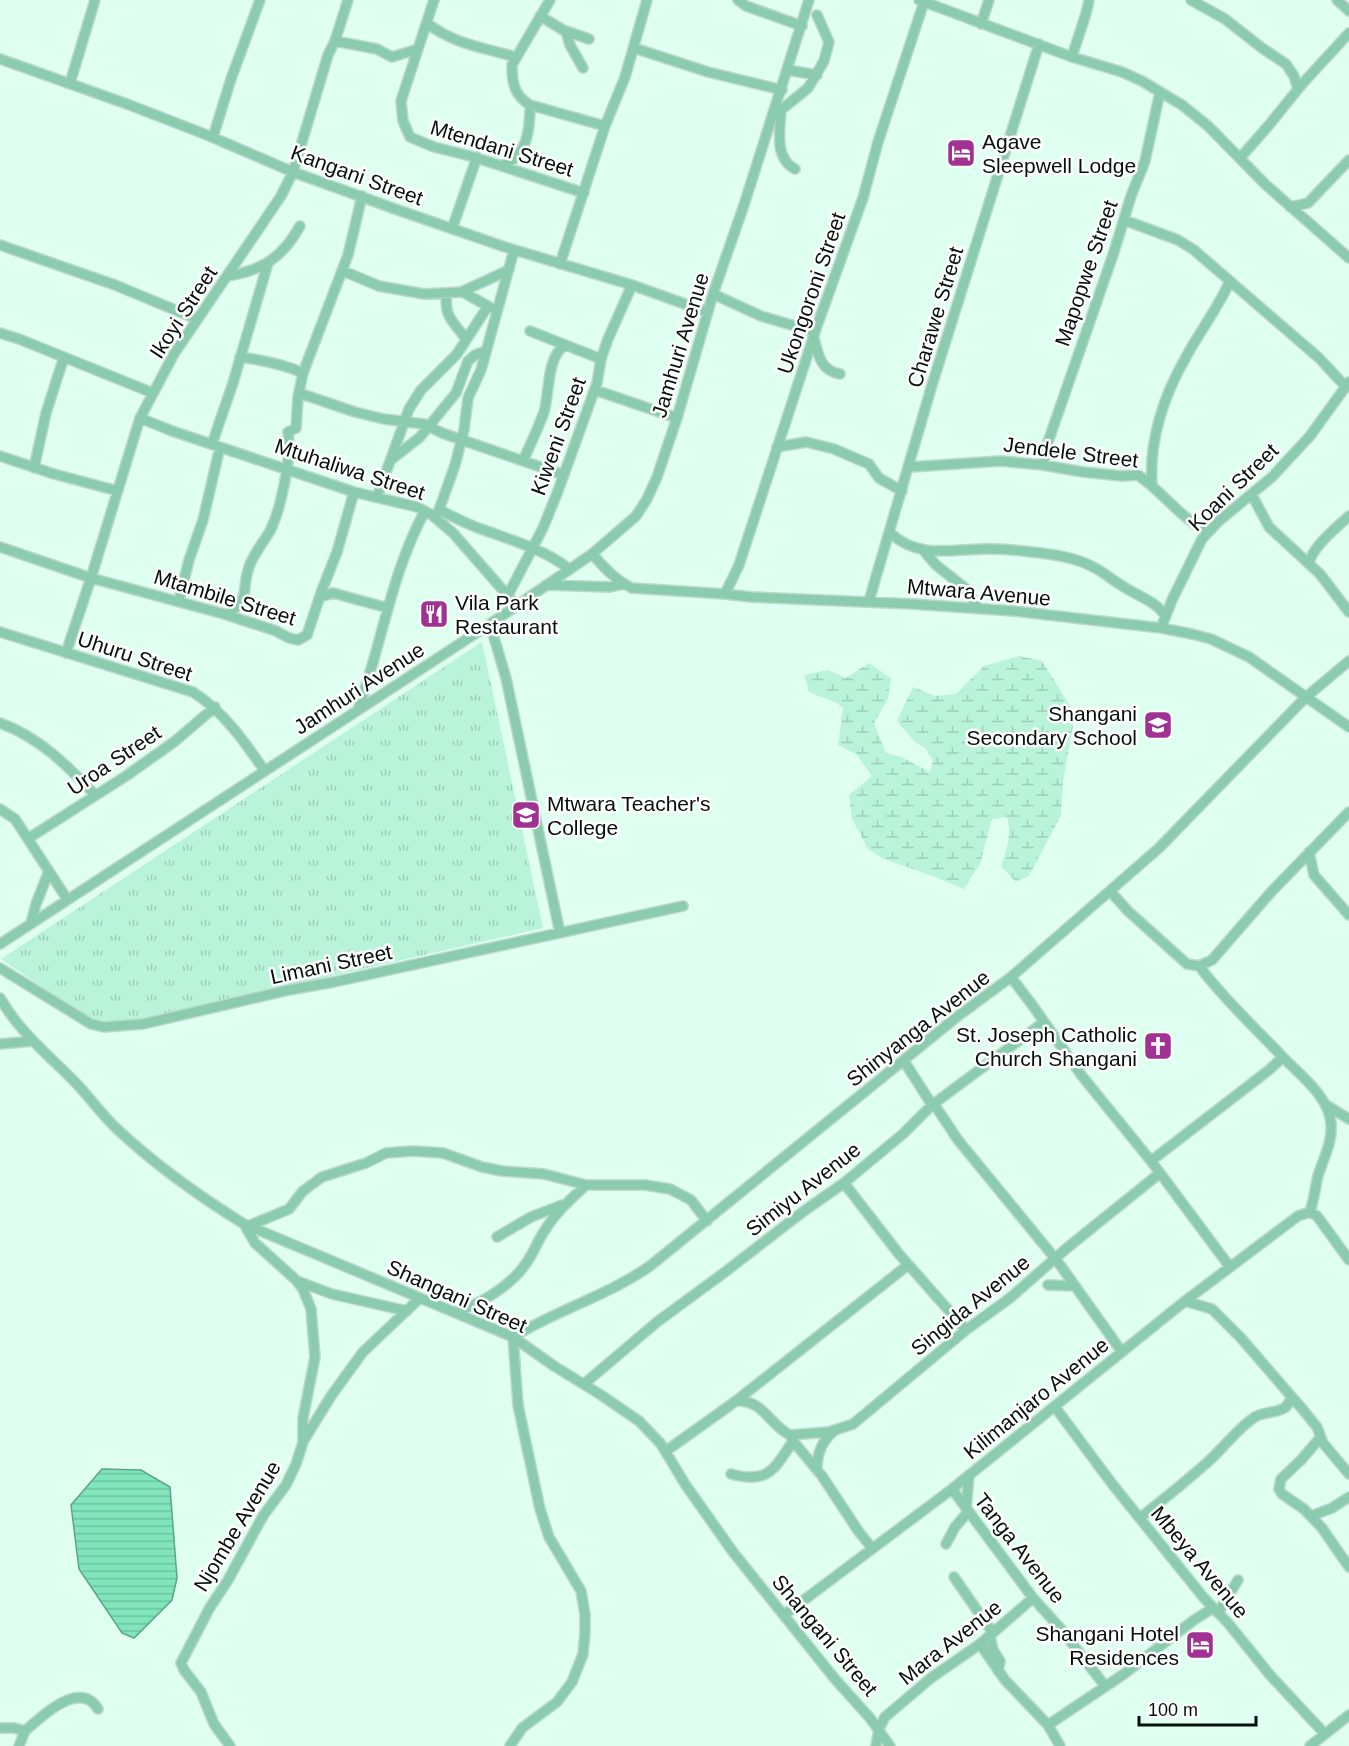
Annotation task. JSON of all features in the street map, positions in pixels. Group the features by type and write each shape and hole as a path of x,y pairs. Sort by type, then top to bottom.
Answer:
{"street":[{"path":"70,83 95,0"},
{"path":"213,137 260,0"},
{"name":"Ikoyi Street","path":"66,653 140,417 197,319 281,196 293,172 328,56 348,0"},
{"name":"Mtendani Street","path":"434,0 401,101 400,108 410,137 584,193"},
{"path":"550,0 512,65 514,87 520,99 530,105 605,126"},
{"path":"560,264 605,126 625,77 647,0"},
{"path":"738,0 746,6 802,26"},
{"name":"Jamhuri Avenue","path":"0,944 490,624 592,554 636,516 657,477 677,418 712,294 782,90 809,0"},
{"path":"981,24 989,0"},
{"path":"1072,57 1089,0"},
{"path":"1191,0 1225,19 1286,64 1294,76 1298,89"},
{"path":"1336,0 1349,11"},
{"path":"921,1 1072,57 1122,72 1182,105 1208,126 1290,207 1349,258"},
{"name":"Ukongoroni Street","path":"725,594 739,566 814,334 863,198 921,1"},
{"path":"795,169 784,161 780,147 781,110 808,88 818,75 824,61 829,42 817,15"},
{"path":"540,16 566,31 589,39"},
{"path":"427,23 440,33 478,47 516,57"},
{"path":"566,31 570,45 583,68"},
{"path":"423,37 440,33"},
{"path":"1240,157 1349,33"},
{"path":"335,40 377,49 392,57 418,49"},
{"name":"Charawe Street","path":"869,602 932,385 1039,44"},
{"path":"634,48 708,72 782,90"},
{"name":"Kangani Street","path":"0,58 213,137 293,172 395,209 514,250 632,285 707,312"},
{"path":"788,70 818,75"},
{"name":"Mapopwe Street","path":"1043,465 1048,442 1149,149 1160,92"},
{"path":"502,166 512,162 520,154 529,125 530,105"},
{"path":"452,229 477,157"},
{"path":"1290,207 1308,203 1349,160"},
{"path":"228,615 244,598 249,567 274,522 286,476 288,432 296,428 303,374 343,271 362,196"},
{"path":"1124,220 1170,236 1187,245 1219,269 1347,384"},
{"path":"227,276 246,272 268,263 284,249 300,226"},
{"path":"0,245 115,285 197,319"},
{"path":"514,250 481,370 468,398 462,439 437,514 510,538 556,560 569,569"},
{"path":"178,601 217,468 216,446 268,263"},
{"path":"343,271 379,286 424,294 461,292 509,270"},
{"path":"1152,484 1154,440 1166,399 1186,357 1230,281"},
{"name":"Kiweni Street","path":"508,595 543,528 595,390 602,359 615,321 632,285"},
{"path":"461,292 471,295 498,312"},
{"path":"447,293 447,314 466,339"},
{"path":"712,294 761,316 814,334 821,362 828,370 840,374"},
{"path":"377,497 403,422 422,390 457,354 488,306"},
{"path":"530,331 602,359"},
{"path":"0,333 153,393"},
{"path":"523,461 543,414 553,363 559,350 565,345"},
{"path":"392,459 420,437 458,389 468,361 475,355 486,351"},
{"path":"34,468 46,413 64,357"},
{"path":"240,357 289,367 303,374"},
{"path":"802,370 821,362"},
{"name":"Koani Street","path":"1161,628 1187,567 1208,532 1252,495 1310,436 1347,384"},
{"path":"595,390 677,418"},
{"path":"299,393 355,412 430,425 442,433 564,475"},
{"name":"Mtuhaliwa Street","path":"140,417 172,431 354,492 437,514 516,605"},
{"path":"777,447 806,442 834,449 869,464 879,478 902,490"},
{"path":"0,456 34,468 118,491"},
{"name":"Jendele Street","path":"910,467 1001,460 1083,472 1122,476 1138,475 1152,484 1187,520 1208,532"},
{"name":"Mtambile Street","path":"0,547 91,578 228,615 298,640 307,634 309,629 338,552 354,492"},
{"path":"1252,495 1269,527 1320,574 1349,612"},
{"path":"357,711 406,550 425,511"},
{"path":"1310,564 1316,548 1349,516"},
{"path":"890,533 904,544 924,551 952,552 987,549 1033,552 1071,559 1093,566 1146,599 1165,615"},
{"path":"1296,553 1316,548"},
{"path":"924,551 936,565 965,588 979,609"},
{"name":"Mtwara Avenue","path":"592,554 613,576 632,588 979,609 1161,628 1211,639 1233,648 1349,727"},
{"path":"546,585 610,587 624,584"},
{"path":"320,597 333,593 387,608"},
{"path":"490,624 506,678 560,933"},
{"name":"Uhuru Street","path":"0,632 185,688 215,707 240,736 264,770"},
{"name":"Shinyanga Avenue","path":"513,1337 542,1320 625,1283 650,1266 979,1000 1011,977 1192,816 1306,697 1349,661"},
{"name":"Uroa Street","path":"29,838 174,742 215,707"},
{"path":"0,723 28,735 40,744 95,795"},
{"path":"0,809 15,819 67,899"},
{"path":"1110,891 1128,911 1183,961 1190,966 1199,966 1212,960 1222,951 1309,852 1349,812"},
{"path":"1309,852 1314,875 1349,915"},
{"path":"32,923 36,904 50,871"},
{"name":"Limani Street","path":"0,968 91,1024 115,1028 143,1024 289,990 683,906"},
{"path":"1199,966 1298,1071 1326,1106 1331,1122 1329,1141 1310,1212 1317,1216 1349,1260"},
{"path":"1011,977 1082,1076 1151,1161 1230,1267"},
{"name":"Shangani Street","path":"0,998 18,1026 74,1081 113,1125 139,1149 197,1193 246,1225 513,1337 639,1421 666,1451 685,1484 733,1552 879,1729 890,1746"},
{"name":"Simiyu Avenue","path":"584,1384 657,1322 804,1211 844,1184 933,1104 1044,1022"},
{"path":"0,1044 33,1041"},
{"path":"1151,1161 1283,1057"},
{"path":"904,1061 958,1140 1055,1259 1122,1352"},
{"path":"1326,1106 1349,1119"},
{"path":"246,1225 289,1209 303,1191 322,1177 366,1163 386,1153 434,1152 451,1155 482,1167 544,1174 586,1185 645,1185 670,1189 691,1200 707,1221"},
{"name":"Singida Avenue","path":"791,1438 849,1426 966,1330 1010,1298 1160,1173"},
{"path":"844,1184 908,1265 966,1330"},
{"path":"455,1312 498,1290 518,1274 545,1229 586,1185"},
{"path":"497,1237 531,1217 565,1205"},
{"name":"Kilimanjaro Avenue","path":"784,1615 952,1489 1162,1322 1185,1301 1298,1216 1310,1212"},
{"name":"Njombe Avenue","path":"230,1746 214,1724 201,1692 181,1663 209,1609 228,1580 263,1516 286,1485 296,1464 303,1442 303,1418 315,1351 310,1309 303,1290 296,1280 255,1243 246,1225"},
{"path":"666,1451 736,1401 908,1265"},
{"path":"296,1280 332,1294 407,1311"},
{"path":"1047,1285 1075,1286"},
{"path":"303,1442 331,1396 363,1352 420,1298"},
{"path":"1185,1301 1212,1309 1252,1350 1315,1424 1320,1438 1349,1474"},
{"path":"510,1746 522,1728 557,1702 572,1682 583,1654 585,1633 585,1614 581,1591 549,1537 540,1509 518,1405 513,1337"},
{"path":"1140,1518 1213,1457 1246,1423 1262,1414 1284,1409 1289,1405 1291,1396"},
{"path":"736,1401 751,1402 757,1405 791,1438 817,1469 872,1548"},
{"name":"Mbeya Avenue","path":"1055,1407 1140,1518 1270,1675 1325,1734"},
{"path":"817,1469 817,1456 822,1444 835,1430"},
{"path":"731,1474 756,1478 767,1474 791,1438"},
{"path":"1320,1438 1279,1484 1282,1494 1311,1516 1331,1539 1349,1567"},
{"path":"946,1544 967,1511 969,1475"},
{"name":"Tanga Avenue","path":"952,1489 1033,1598 1061,1629 1105,1686"},
{"path":"1311,1516 1332,1508 1349,1497"},
{"path":"954,1577 992,1635 993,1650 1000,1661 998,1671"},
{"path":"1048,1725 1216,1610 1238,1580"},
{"name":"Mara Avenue","path":"876,1746 879,1729 885,1717 992,1635 1033,1598"},
{"path":"980,1644 998,1671 1048,1725 1059,1746"},
{"path":"20,1746 25,1731 46,1712 59,1704 73,1699 86,1698 98,1709"},
{"path":"1310,1746 1349,1715"},
{"path":"0,1728 25,1731"}],"green space":[{"path":"482,642 543,928 110,1026 91,1020 1,959"},
{"path":"1019,656 1042,661 1075,714 1063,781 1061,815 1029,876 1016,882 1001,866 1008,842 1007,817 992,819 980,864 964,889 884,859 868,849 852,819 849,795 872,776 856,754 838,745 843,708 837,703 809,692 804,675 828,670 846,678 869,663 891,678 888,699 874,723 886,753 901,757 930,772 933,760 925,748 915,742 897,721 913,687 935,696 956,694 984,666"}],"shaded area":[{"path":"102,1469 141,1470 170,1487 177,1578 172,1600 134,1638 122,1633 79,1569 71,1505"}],"place":[{"name":"Agave Sleepwell Lodge","path":"961,153"},
{"name":"Vila Park Restaurant","path":"434,614"},
{"name":"Shangani Secondary School","path":"1158,725"},
{"name":"Mtwara Teacher's College","path":"526,815"},
{"name":"St. Joseph Catholic Church Shangani","path":"1158,1046"},
{"name":"Shangani Hotel Residences","path":"1200,1645"}]}
